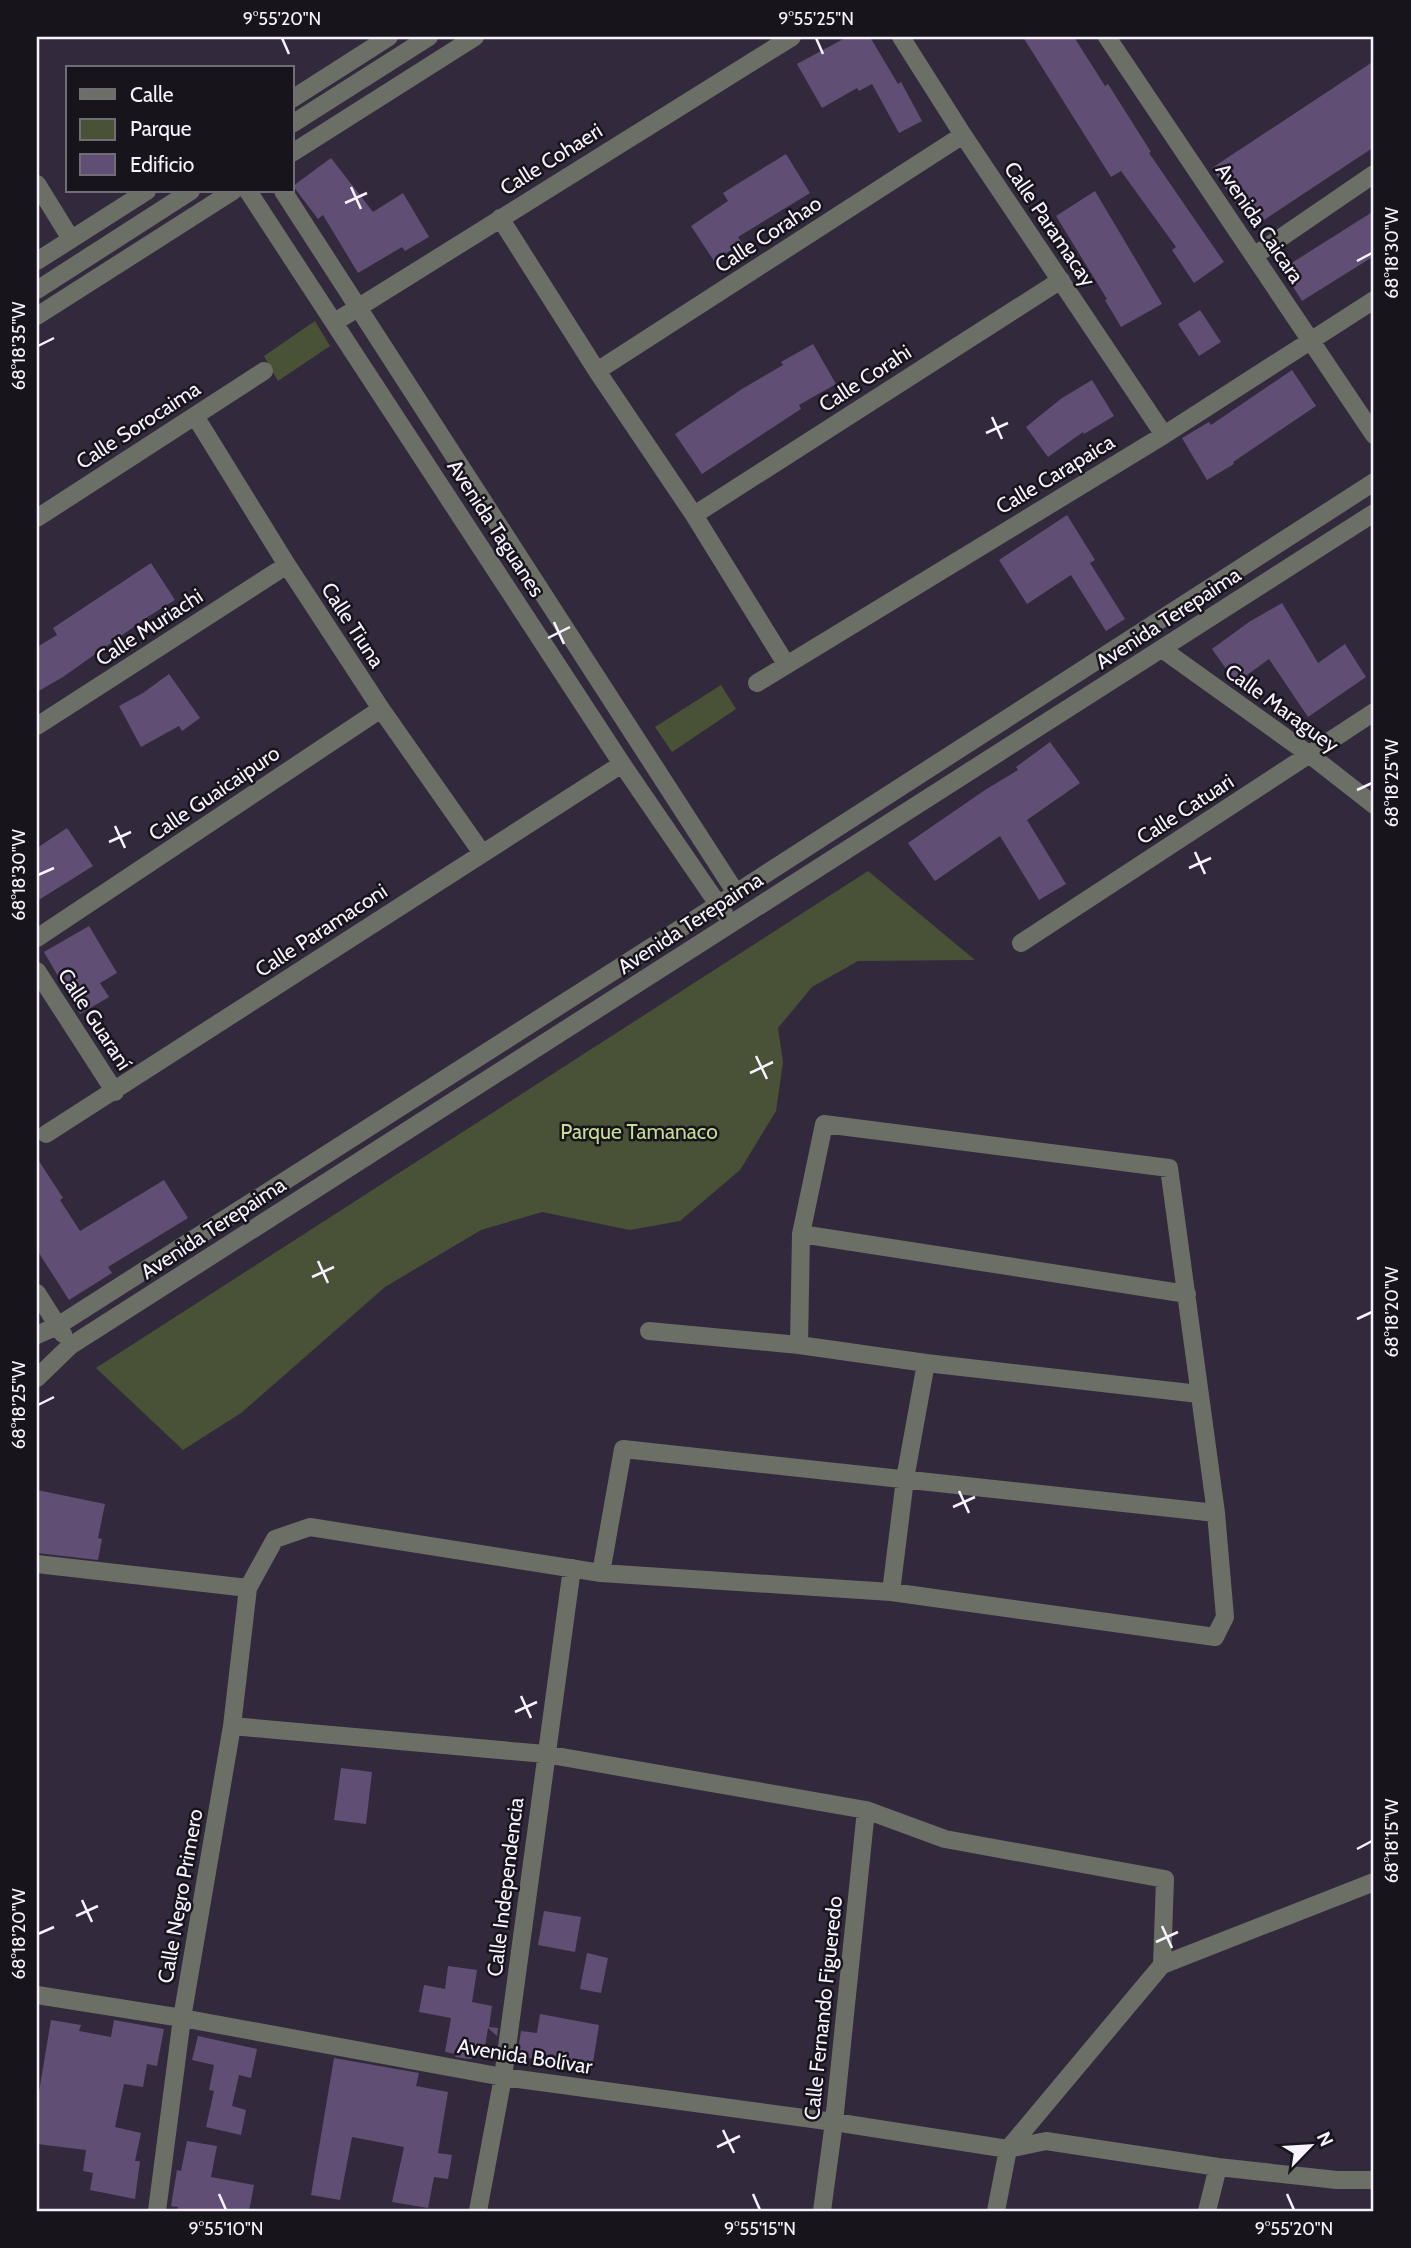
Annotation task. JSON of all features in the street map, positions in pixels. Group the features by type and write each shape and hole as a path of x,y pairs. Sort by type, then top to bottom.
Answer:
{"street":[{"path":"294,98 390,37"},
{"path":"294,123 429,37"},
{"path":"294,152 475,37"},
{"name":"Calle Cohaeri","path":"335,322 792,37"},
{"name":"Calle Paramacay","path":"901,37 963,135 1164,435"},
{"name":"Avenida Caicara","path":"1107,37 1374,435"},
{"name":"Calle Corahao","path":"597,372 963,135"},
{"path":"1254,256 1374,174"},
{"path":"37,184 71,239"},
{"path":"37,261 146,192"},
{"path":"37,290 189,192"},
{"path":"37,316 231,192"},
{"name":"Avenida Taguanes","path":"249,192 622,764 731,923"},
{"name":"Avenida Taguanes","path":"284,192 736,893"},
{"path":"500,218 597,372 694,515 786,664"},
{"name":"Calle Corahi","path":"694,515 1061,280"},
{"name":"Calle Carapaica","path":"757,683 1164,435 1374,300"},
{"name":"Calle Sorocaima","path":"37,518 264,371"},
{"name":"Calle Tiuna","path":"195,416 286,565 381,709 482,853"},
{"name":"Avenida Terepaima","path":"37,1335 58,1325 718,905 1374,482"},
{"name":"Avenida Terepaima","path":"37,1378 71,1346 1374,513"},
{"name":"Calle Muriachi","path":"37,726 286,565"},
{"name":"Calle Maraguey","path":"1163,649 1310,755 1374,805"},
{"name":"Calle Guaicaipuro","path":"37,938 381,709"},
{"name":"Calle Catuari","path":"1021,943 1374,712"},
{"name":"Calle Paramaconi","path":"46,1134 622,764"},
{"name":"Calle Guaraní","path":"37,971 115,1092"},
{"path":"37,1564 248,1588 275,1539 310,1527 601,1573 891,1592 1214,1637 1225,1616 1216,1513 1169,1168 824,1124 801,1234 799,1345"},
{"path":"801,1234 1187,1294"},
{"path":"37,1293 71,1346"},
{"path":"649,1331 799,1345 926,1363 1199,1394"},
{"path":"891,1592 905,1479 926,1363"},
{"path":"601,1573 622,1449 1216,1513"},
{"name":"Calle Independencia","path":"478,2211 503,2077 572,1568"},
{"name":"Calle Negro Primero","path":"157,2211 182,2018 232,1726 248,1588"},
{"path":"232,1726 545,1754 866,1810 945,1839 1165,1879 1161,1965"},
{"name":"Calle Fernando Figueredo","path":"822,2211 834,2122 866,1810"},
{"path":"996,2211 1008,2149 1161,1965 1374,1882"},
{"name":"Avenida Bolívar","path":"37,1995 182,2018 503,2077 834,2122 1008,2149"},
{"path":"1008,2149 1046,2141 1218,2167 1337,2180 1374,2180"},
{"path":"1207,2211 1218,2167"}],"green space":[{"path":"315,321 330,346 278,381 264,356"},
{"path":"721,685 736,709 672,752 655,727"},
{"name":"Parque Tamanaco","path":"868,871 975,960 858,961 812,987 778,1028 783,1062 776,1111 740,1170 680,1221 630,1230 542,1212 481,1230 385,1287 241,1413 183,1450 96,1368"}],"building":[{"path":"847,37 870,37 898,84 901,82 922,121 899,133 872,84 859,91 857,88 822,108 797,64"},
{"path":"1023,37 1074,37 1105,86 1108,84 1151,152 1149,153 1224,262 1194,283 1172,250 1176,247 1121,171 1111,177"},
{"path":"1374,61 1374,147 1252,228 1212,168"},
{"path":"786,154 810,193 738,237 742,243 714,261 691,226 728,201 723,193"},
{"path":"331,158 373,212 403,193 429,237 405,251 402,247 358,273 323,215 318,219 294,185"},
{"path":"1095,191 1162,304 1121,327 1056,216"},
{"path":"1374,211 1374,256 1302,301 1282,269"},
{"path":"1200,310 1221,342 1199,356 1178,324"},
{"path":"813,344 836,384 799,405 801,409 702,474 675,434 783,365 781,362"},
{"path":"1292,370 1316,406 1207,480 1182,438 1209,422 1211,425"},
{"path":"1092,380 1114,416 1084,434 1083,432 1048,457 1026,427 1062,398"},
{"path":"1067,515 1095,560 1090,563 1125,619 1106,631 1071,575 1027,604 999,560"},
{"path":"151,563 175,600 37,692 37,647 57,635 53,628"},
{"path":"1282,603 1318,663 1345,644 1366,677 1308,717 1269,659 1236,683 1212,649 1249,622"},
{"path":"169,674 200,718 182,731 179,726 141,747 119,706"},
{"path":"1050,742 1080,783 1027,820 1066,884 1039,900 1000,836 935,881 908,843 1018,770 1016,767"},
{"path":"67,828 93,866 37,901 37,848"},
{"path":"89,926 117,973 100,983 109,997 80,1014 44,952"},
{"path":"37,1158 63,1198 60,1200 80,1231 164,1180 188,1218 108,1267 112,1273 69,1300 37,1250"},
{"path":"37,1490 105,1504 98,1538 102,1539 98,1560 37,1553"},
{"path":"341,1768 372,1772 366,1824 334,1820"},
{"path":"544,1911 581,1917 575,1952 538,1945"},
{"path":"587,1953 608,1958 601,1993 580,1989"},
{"path":"448,1966 477,1970 472,2002 492,2006 489,2027 498,2028 497,2036 488,2028 484,2053 470,2059 455,2057 456,2054 445,2052 451,2018 419,2012 424,1985 445,1989"},
{"path":"540,2014 599,2025 592,2069 517,2056 521,2031 537,2033"},
{"path":"51,2020 81,2025 79,2031 111,2037 114,2020 164,2029 157,2066 147,2064 143,2087 124,2084 115,2127 141,2133 135,2161 140,2161 135,2199 90,2190 93,2173 83,2171 86,2150 37,2144 37,2091 39,2092"},
{"path":"198,2036 257,2049 251,2078 239,2075 232,2106 246,2110 241,2135 206,2127 214,2091 209,2090 214,2065 192,2060"},
{"path":"334,2058 419,2073 416,2086 448,2092 438,2153 452,2155 448,2179 434,2177 428,2208 392,2202 404,2147 352,2137 340,2200 311,2195"},
{"path":"187,2141 217,2146 211,2177 254,2185 249,2211 177,2211 178,2207 171,2206 177,2170 181,2171"}]}
